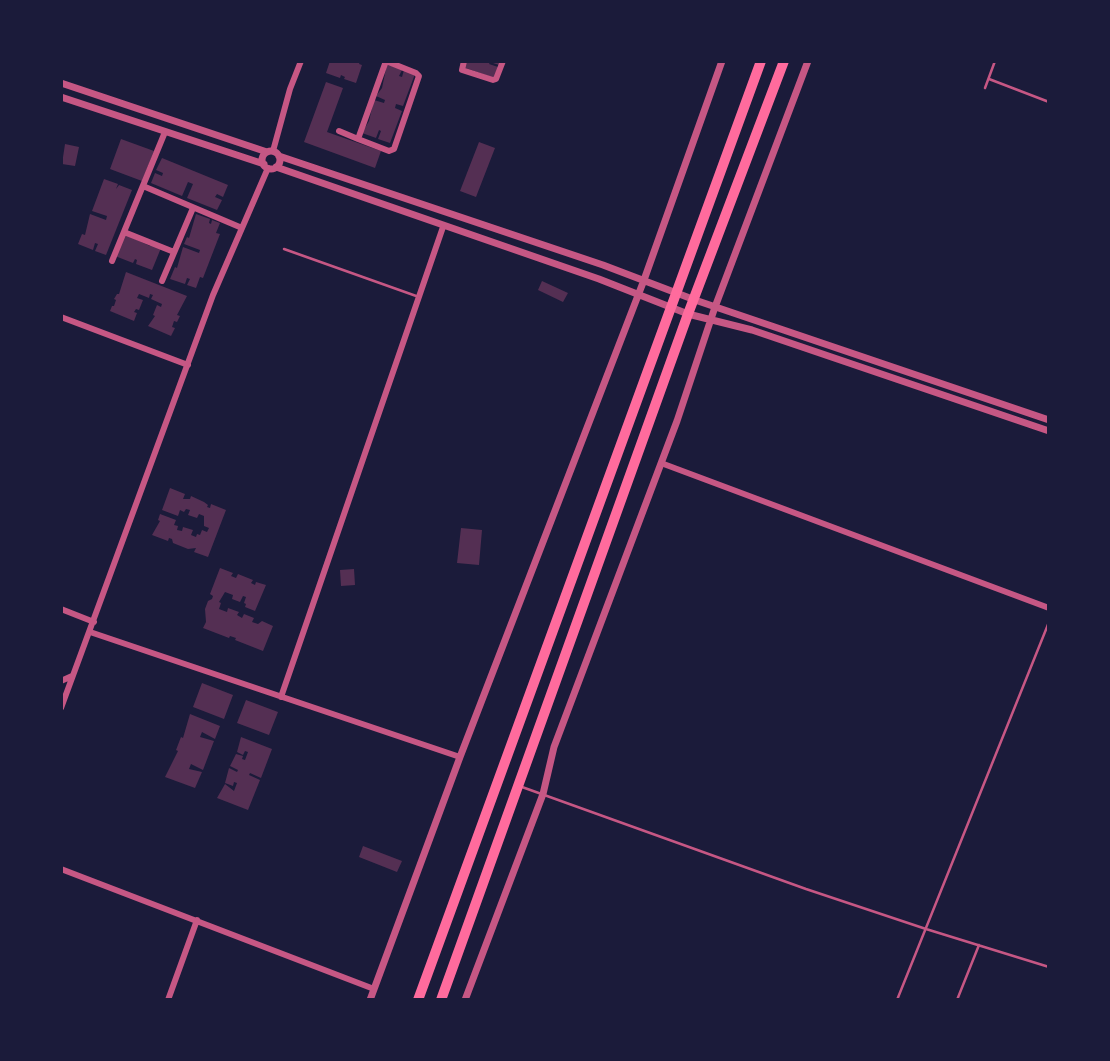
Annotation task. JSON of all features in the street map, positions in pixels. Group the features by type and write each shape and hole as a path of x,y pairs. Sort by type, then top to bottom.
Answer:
{"highway":[{"path":"418,1000 761,61"},
{"path":"441,1000 688,314 784,61"}],"street":[{"path":"269,167 263,159 273,153 290,89 301,61"},
{"path":"339,131 358,139 389,151 394,149 419,76 416,73 386,61 358,139"},
{"path":"464,61 462,70 493,80 496,79 503,61"},
{"path":"370,1000 460,757 644,280 722,61"},
{"path":"465,1000 543,794 554,747 808,61"},
{"path":"61,83 273,153 1049,420"},
{"path":"61,97 637,293 688,314 752,330 1049,431"},
{"path":"112,261 165,132"},
{"path":"61,708 213,295 269,167 280,162 273,153"},
{"path":"143,186 242,228"},
{"path":"162,281 193,208"},
{"path":"281,697 443,227"},
{"path":"124,232 174,252"},
{"path":"61,317 188,365"},
{"path":"661,463 1049,608"},
{"path":"61,609 94,622"},
{"path":"90,632 460,757"},
{"path":"61,681 72,676"},
{"path":"61,869 374,989"},
{"path":"168,1000 197,920"}],"lane":[{"path":"985,88 995,61"},
{"path":"989,79 1049,102"},
{"path":"284,249 419,297"},
{"path":"897,1000 1049,622"},
{"path":"519,786 926,929 1049,967"},
{"path":"957,1000 979,945"}],"building":[{"path":"330,61 360,61 359,64 362,65 356,83 344,79 341,75 340,78 326,73"},
{"path":"465,61 500,61 499,65 489,64 498,67 494,78 463,67"},
{"path":"387,64 402,70 399,76 402,77 404,70 415,74 403,106 396,104 395,108 402,111 390,143 378,139 379,130 376,138 362,133 369,121 374,100 384,103 385,100 376,96 382,88"},
{"path":"326,82 343,88 327,132 381,151 375,168 304,142"},
{"path":"121,139 154,151 142,181 110,169"},
{"path":"479,142 495,148 476,197 460,191"},
{"path":"65,144 79,147 75,166 62,164"},
{"path":"162,158 228,185 223,197 217,194 215,197 222,200 217,210 187,198 193,184 188,182 182,196 151,183 155,173 162,176 163,173 156,170"},
{"path":"104,179 118,184 116,189 119,185 132,190 106,255 95,251 98,244 95,243 93,250 78,244 82,234 85,235 90,214 106,220 107,216 92,211"},
{"path":"196,214 210,219 211,224 212,220 220,223 216,233 220,234 203,278 200,277 196,288 187,285 190,279 187,278 185,284 170,279 175,267 177,268 183,247 199,253 200,250 184,244 187,237 189,238"},
{"path":"124,234 161,248 152,270 136,264 135,259 133,263 115,256"},
{"path":"126,272 187,296 177,315 180,316 177,322 174,321 172,327 175,328 171,336 148,326 155,316 153,315 157,305 161,307 162,304 151,299 153,295 150,294 149,298 139,294 137,298 143,300 139,310 134,312 137,313 134,321 110,311"},
{"path":"542,281 568,293 563,302 538,290"},
{"path":"170,488 185,494 183,499 190,499 191,496 204,502 207,507 210,508 211,504 226,510 208,557 194,552 196,548 188,549 173,543 172,539 169,538 168,541 152,535 160,521 160,514 176,520 174,525 178,526 177,530 182,531 183,527 193,530 191,535 196,537 202,530 207,532 209,528 204,526 204,516 199,514 197,518 188,515 190,510 180,510 178,516 162,510"},
{"path":"461,528 482,530 479,565 457,563"},
{"path":"220,568 233,573 231,576 236,578 238,574 253,580 251,583 255,585 256,582 266,585 255,611 245,607 246,597 243,596 240,602 225,592 219,602 219,609 227,612 228,608 239,612 237,615 242,618 244,614 254,618 252,622 258,624 262,621 273,626 263,651 235,640 236,638 203,628 206,622 205,609 208,601 212,599 210,594"},
{"path":"354,569 355,585 341,586 340,570"},
{"path":"202,683 233,695 224,719 193,707"},
{"path":"246,700 278,712 269,735 237,723"},
{"path":"190,714 220,726 215,739 202,732 200,737 214,741 203,770 191,764 189,769 202,772 195,788 165,777 178,751 176,750 181,737 183,738"},
{"path":"241,737 272,749 261,778 250,773 249,775 260,780 248,810 217,798 225,784 234,791 237,783 234,782 233,786 225,783 229,768 237,772 238,770 230,766 236,754 243,756 242,759 245,760 248,752 245,751 243,755 237,752"},
{"path":"363,846 402,861 397,872 359,857"}]}
